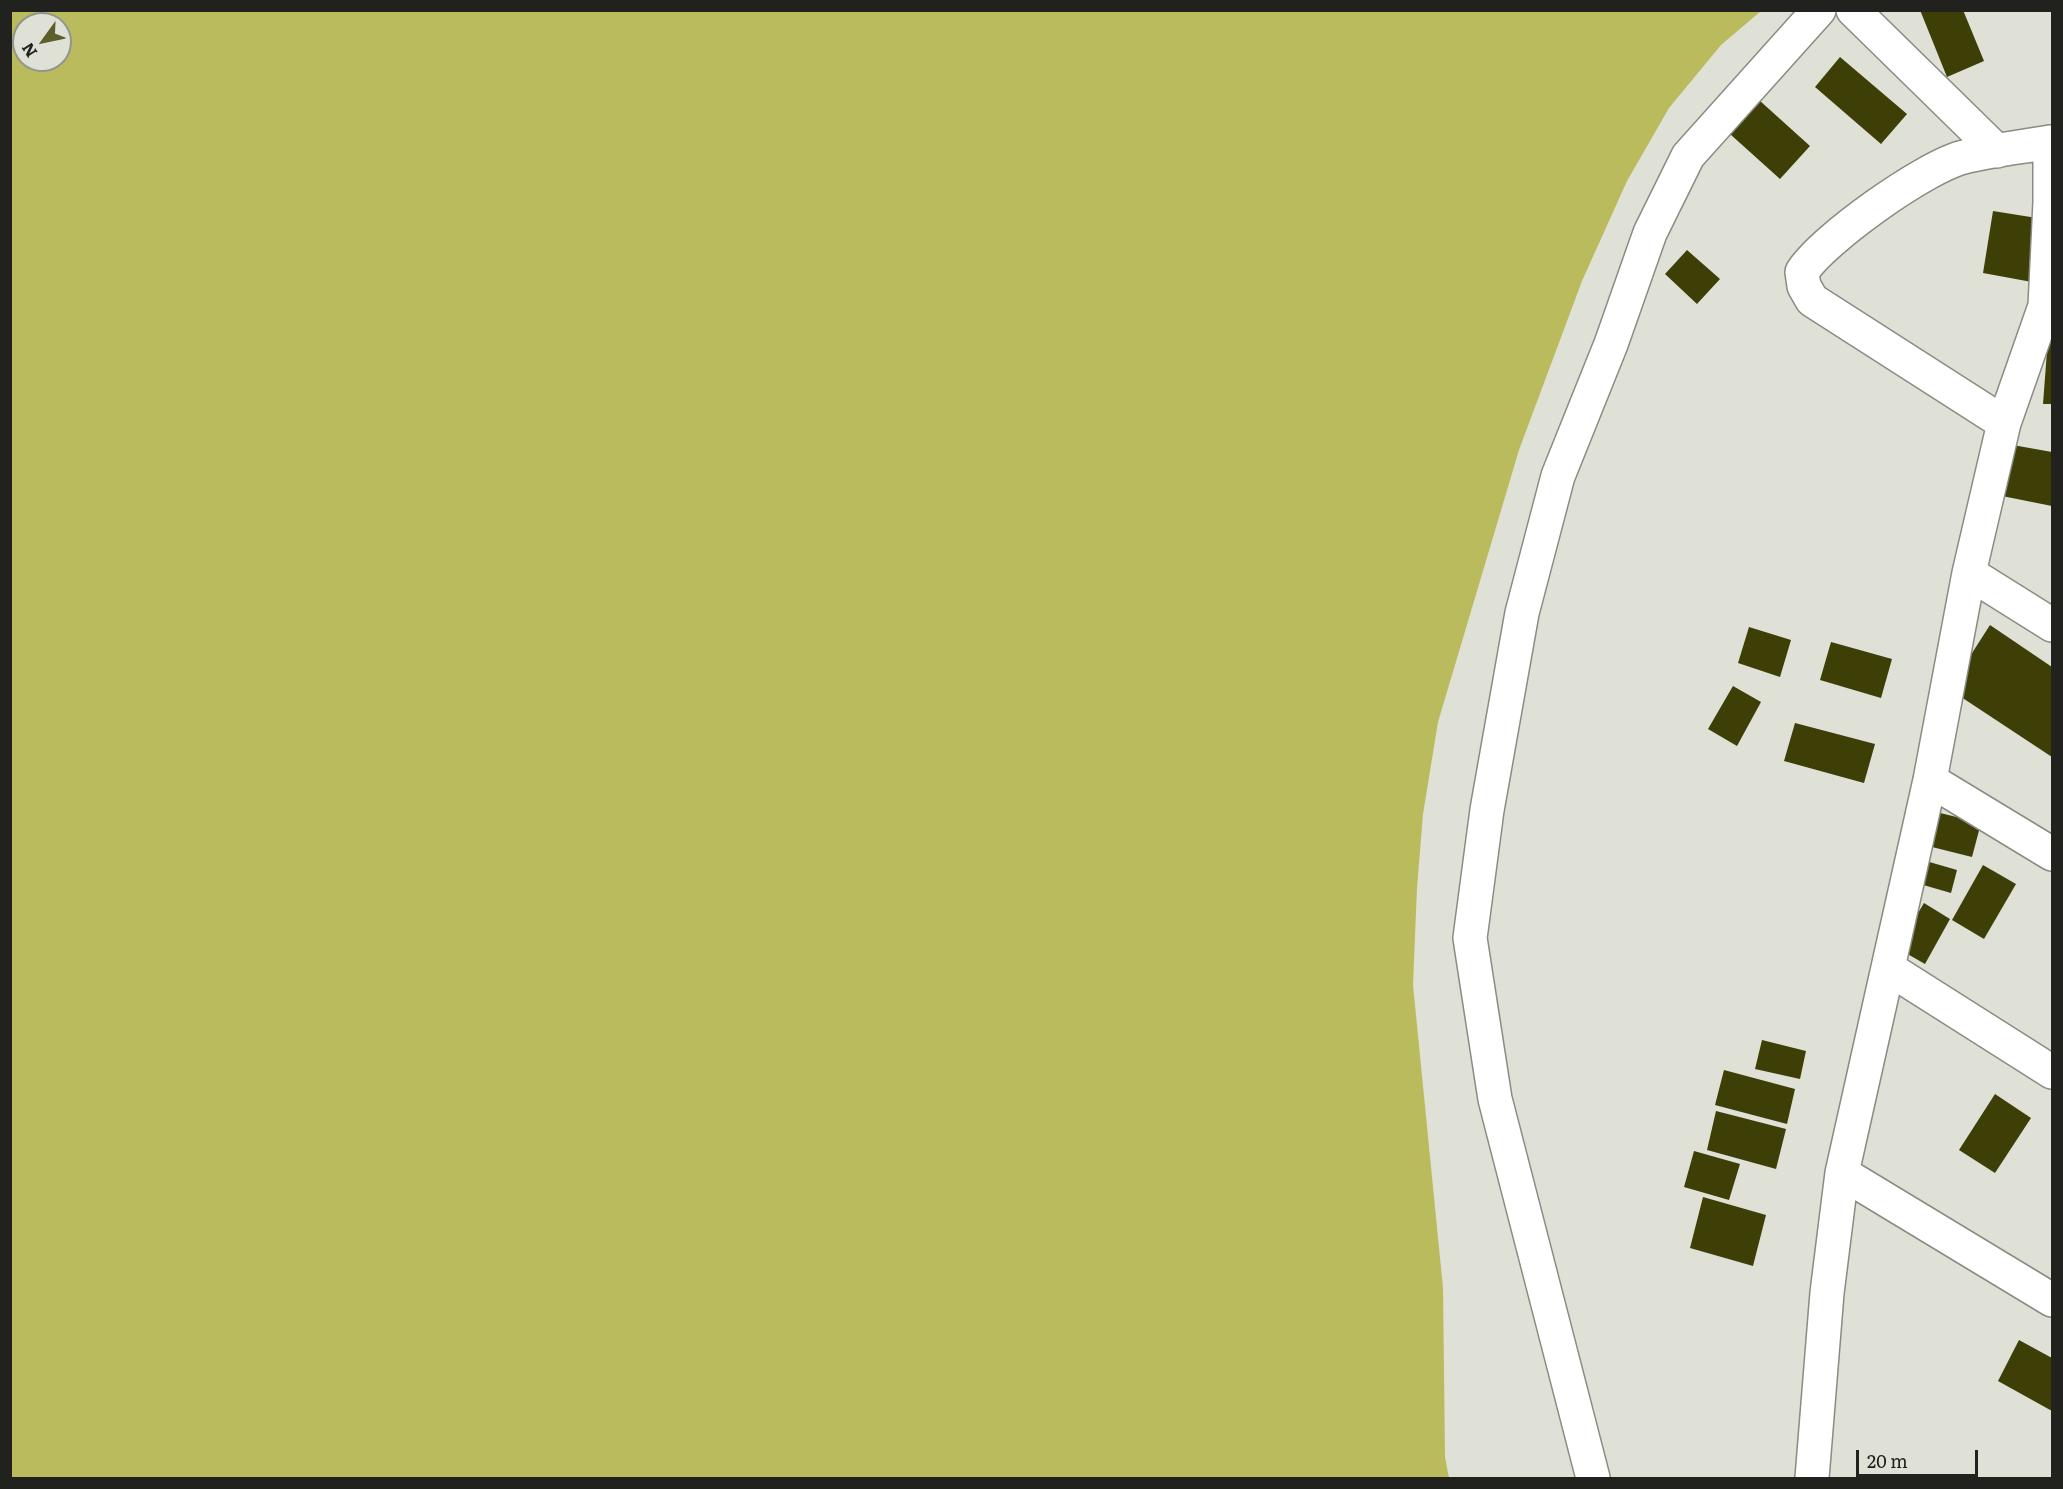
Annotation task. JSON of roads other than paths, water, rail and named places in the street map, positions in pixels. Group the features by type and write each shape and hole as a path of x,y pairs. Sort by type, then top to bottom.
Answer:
{"street":[{"path":"1593,1479 1495,1099 1470,938 1487,810 1522,613 1558,476 1611,344 1650,233 1688,156 1819,10"},
{"path":"1853,10 1997,151"},
{"path":"1812,1479 1827,1293 1842,1173 1930,780 1970,573 2004,423 2049,307 2051,142 1962,157 1867,212 1809,261 1802,272 1804,286 1812,300 2004,423"},
{"path":"1970,573 2052,625"},
{"path":"1930,780 2052,854"},
{"path":"1888,968 2052,1072"},
{"path":"1842,1173 2052,1300"}]}
